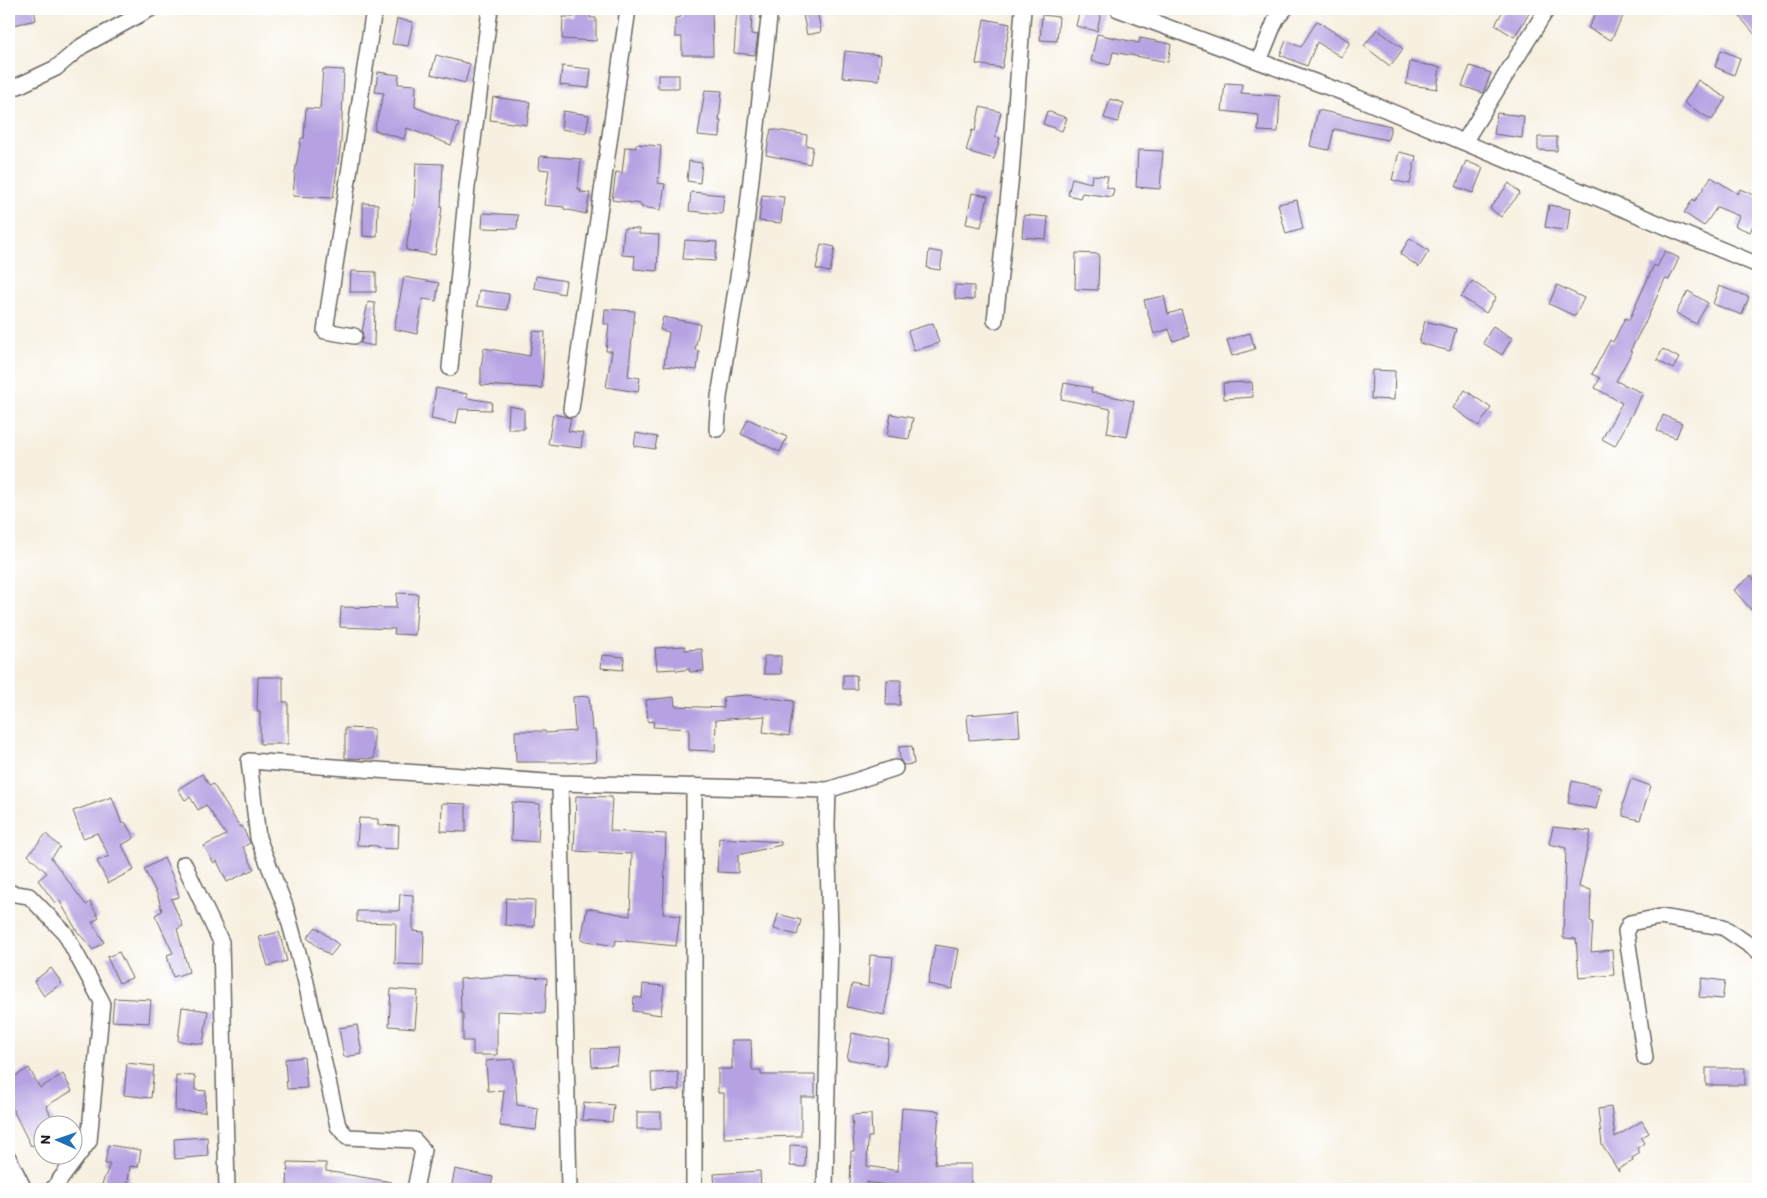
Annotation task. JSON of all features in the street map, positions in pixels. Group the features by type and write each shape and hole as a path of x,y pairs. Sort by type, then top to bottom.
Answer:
{"street":[{"path":"9,87 18,86 56,68 82,46 150,9"},
{"path":"354,336 325,331 374,9"},
{"path":"450,368 467,187 490,9"},
{"path":"570,409 628,9"},
{"path":"717,430 719,397 746,233 770,9"},
{"path":"996,320 1011,175 1023,9"},
{"path":"1118,9 1358,98 1758,265"},
{"path":"1259,61 1276,19 1284,9"},
{"path":"1464,142 1547,9"},
{"path":"415,1189 423,1150 414,1140 347,1137 338,1126 298,951 285,906 258,838 249,761 560,783 828,790 895,768"},
{"path":"560,783 569,1189"},
{"path":"694,786 694,1189"},
{"path":"826,1189 830,932 828,790"},
{"path":"184,864 221,942 227,1189"},
{"path":"9,893 29,896 65,934 102,1002 89,1141 53,1189"},
{"path":"1645,1058 1626,931 1630,923 1660,917 1723,928 1758,951"},
{"path":"9,1159 24,1189"}],"building":[{"path":"9,9 34,9 36,20 9,26"},
{"path":"575,9 591,9 590,18 596,18 596,41 562,39 563,17 574,17"},
{"path":"681,9 712,9 713,55 682,55 682,37 675,37 675,18 681,17"},
{"path":"737,9 752,9 751,34 758,35 755,55 734,53"},
{"path":"802,9 817,9 821,32 807,35"},
{"path":"1080,9 1102,9 1097,31 1076,26"},
{"path":"1504,9 1532,9 1514,37 1495,25"},
{"path":"1598,9 1609,9 1623,16 1611,40 1588,28"},
{"path":"1733,9 1758,9 1758,38"},
{"path":"1042,15 1059,17 1057,41 1040,40"},
{"path":"397,19 413,22 408,46 392,44"},
{"path":"984,19 1010,24 1002,68 976,64"},
{"path":"1317,21 1350,42 1341,57 1317,42 1307,66 1280,55 1286,41 1301,47"},
{"path":"1377,29 1403,49 1390,66 1364,46"},
{"path":"1097,34 1139,43 1140,38 1171,44 1168,62 1113,52 1110,65 1091,61"},
{"path":"1721,50 1740,58 1734,75 1715,67"},
{"path":"845,51 881,55 879,80 842,77"},
{"path":"436,55 470,64 465,83 431,74"},
{"path":"1410,62 1440,67 1437,89 1406,84"},
{"path":"562,66 591,69 589,88 560,85"},
{"path":"1470,66 1491,73 1483,93 1462,86"},
{"path":"323,69 344,70 341,142 333,198 293,196 301,138 304,138 306,108 320,109"},
{"path":"378,72 399,75 398,84 416,85 415,107 459,124 451,145 407,128 404,139 374,130 384,93 375,92"},
{"path":"658,75 679,75 679,88 658,88"},
{"path":"1698,80 1726,98 1712,120 1684,103"},
{"path":"1225,83 1242,84 1241,93 1280,96 1278,132 1258,131 1259,115 1222,111"},
{"path":"705,90 722,91 719,121 721,121 720,137 698,135"},
{"path":"493,97 530,102 527,125 490,120"},
{"path":"1110,99 1124,103 1118,122 1104,118"},
{"path":"980,107 1001,112 995,137 1000,138 994,159 966,151 972,130 975,131"},
{"path":"1318,110 1391,126 1388,140 1334,129 1329,150 1310,146"},
{"path":"563,111 589,115 586,133 561,129"},
{"path":"1047,111 1067,118 1062,131 1043,124"},
{"path":"1497,113 1524,116 1522,138 1494,134"},
{"path":"771,129 807,135 806,145 813,147 810,164 766,155"},
{"path":"1538,137 1557,137 1557,151 1538,150"},
{"path":"636,144 661,146 658,183 665,184 661,210 641,207 641,204 612,200 616,172 622,173 625,147 636,148"},
{"path":"1138,150 1163,151 1160,189 1136,187"},
{"path":"1399,152 1416,156 1410,184 1392,180"},
{"path":"540,156 581,159 578,189 581,189 580,192 590,193 586,214 564,209 564,207 544,205 549,170 539,169"},
{"path":"689,161 702,163 700,183 687,181"},
{"path":"1466,161 1483,168 1473,193 1456,187"},
{"path":"416,163 443,164 442,208 435,255 406,250 414,204"},
{"path":"1092,175 1108,176 1106,187 1114,189 1112,197 1082,193 1080,198 1068,195 1072,178 1091,183"},
{"path":"1711,177 1738,194 1740,189 1758,197 1758,213 1750,232 1735,226 1739,216 1717,207 1704,226 1684,213 1693,199 1695,201"},
{"path":"1509,183 1520,193 1501,217 1490,208"},
{"path":"691,192 724,195 722,214 689,211"},
{"path":"972,193 988,196 981,227 966,224"},
{"path":"762,195 784,197 781,223 759,221"},
{"path":"1297,200 1303,229 1286,234 1278,204"},
{"path":"363,203 378,204 377,237 363,236"},
{"path":"1549,205 1570,209 1567,231 1545,227"},
{"path":"483,213 518,215 517,229 482,228"},
{"path":"1024,215 1048,217 1046,239 1022,237"},
{"path":"624,228 639,229 639,234 659,235 657,271 634,269 635,256 622,255"},
{"path":"1410,238 1429,251 1419,267 1400,254"},
{"path":"685,240 717,242 715,261 683,259"},
{"path":"821,244 835,247 830,272 816,269"},
{"path":"929,250 943,253 940,270 927,268"},
{"path":"1665,251 1679,258 1669,280 1665,279 1630,351 1632,352 1616,381 1643,393 1615,446 1602,439 1622,403 1595,388 1600,378 1592,374 1610,340 1613,342 1625,318 1629,320 1654,265 1657,267"},
{"path":"1076,253 1099,254 1098,290 1075,289"},
{"path":"351,271 376,272 376,292 350,292"},
{"path":"536,276 566,281 564,294 534,288"},
{"path":"404,277 439,283 436,301 423,299 417,334 394,329"},
{"path":"1472,281 1496,297 1486,313 1461,297"},
{"path":"955,285 974,286 974,300 955,299"},
{"path":"1557,285 1584,298 1575,316 1549,304"},
{"path":"1719,286 1749,297 1742,315 1713,304"},
{"path":"479,290 509,294 507,310 477,306"},
{"path":"1688,291 1708,303 1696,324 1676,313"},
{"path":"1164,296 1168,314 1181,310 1189,336 1173,341 1169,329 1154,334 1144,300"},
{"path":"368,302 375,303 374,346 360,343 363,338 362,332"},
{"path":"605,309 635,311 628,376 640,378 638,392 606,387 612,351 606,351 609,324 604,324"},
{"path":"663,317 700,324 695,350 699,351 697,370 664,366 669,332 660,330"},
{"path":"1425,321 1456,329 1450,351 1419,343"},
{"path":"933,323 939,343 914,351 908,331"},
{"path":"1493,326 1512,338 1502,355 1483,343"},
{"path":"533,331 545,332 542,388 481,385 484,348 530,356"},
{"path":"1250,333 1255,349 1232,356 1227,340"},
{"path":"1663,349 1679,358 1673,369 1657,360"},
{"path":"1372,370 1395,371 1394,400 1371,399"},
{"path":"1252,382 1253,397 1224,399 1223,383"},
{"path":"1064,383 1092,388 1091,392 1134,401 1127,437 1107,433 1111,409 1061,399"},
{"path":"436,388 467,394 467,398 492,402 491,410 459,409 456,424 431,419"},
{"path":"1465,390 1491,408 1479,426 1453,408"},
{"path":"509,406 524,409 524,429 508,429"},
{"path":"553,414 571,418 568,431 583,433 581,448 548,444"},
{"path":"891,414 913,418 909,439 887,436"},
{"path":"1663,415 1682,423 1676,438 1657,431"},
{"path":"748,419 787,437 780,452 741,434"},
{"path":"636,433 657,437 655,449 634,446"},
{"path":"1751,576 1758,585 1758,618 1734,590"},
{"path":"397,593 418,594 415,635 394,634 395,629 340,627 341,607 396,608"},
{"path":"685,646 685,650 702,649 704,671 690,672 689,669 677,671 676,669 657,670 655,648"},
{"path":"602,655 624,657 623,670 601,668"},
{"path":"764,656 781,656 781,674 764,674"},
{"path":"843,675 856,675 857,689 843,689"},
{"path":"258,677 283,677 283,702 288,702 288,744 260,744 260,711 257,711"},
{"path":"887,680 901,680 900,705 886,705"},
{"path":"747,695 794,701 789,736 763,732 765,716 716,720 715,751 689,750 689,729 653,727 654,721 648,722 646,700 674,697 675,706 724,708 723,697"},
{"path":"589,696 592,730 595,730 597,761 568,763 516,762 515,731 545,731 545,733 575,731 573,697"},
{"path":"1018,711 1020,736 969,740 967,715"},
{"path":"345,728 374,729 374,759 345,758"},
{"path":"912,746 914,764 904,765 900,760 899,747"},
{"path":"202,774 210,786 213,784 240,827 242,826 250,843 243,847 254,869 227,882 217,861 214,863 204,846 226,835 206,805 198,810 190,797 185,800 178,789"},
{"path":"1631,779 1651,786 1640,820 1623,816 1623,803"},
{"path":"1572,781 1601,788 1596,809 1568,803"},
{"path":"576,796 612,797 610,831 666,834 663,914 680,916 676,946 616,940 615,946 581,940 587,908 630,916 632,854 574,851"},
{"path":"112,797 122,824 125,822 134,838 122,845 134,870 108,883 97,861 109,856 97,833 83,838 73,811"},
{"path":"512,802 540,804 538,842 511,840"},
{"path":"442,803 466,804 466,832 441,831"},
{"path":"359,818 378,819 378,825 399,826 398,849 357,845"},
{"path":"1553,827 1591,831 1579,887 1591,890 1590,921 1593,922 1591,952 1612,950 1614,975 1579,978 1576,939 1563,938 1566,848 1549,844"},
{"path":"46,834 60,847 51,858 86,905 90,902 99,918 92,922 104,942 93,950 77,931 59,900 55,903 38,880 47,873 28,855"},
{"path":"719,838 781,842 781,845 738,855 738,873 717,872"},
{"path":"164,858 174,879 179,897 171,899 183,926 177,929 189,972 173,977 167,955 173,953 155,915 162,911 158,896 144,869"},
{"path":"400,894 413,895 413,931 424,932 423,965 395,964 396,923 357,922 357,911 399,911"},
{"path":"506,898 535,900 534,927 505,925"},
{"path":"778,914 801,920 797,935 774,929"},
{"path":"316,927 339,945 330,956 307,938"},
{"path":"279,932 287,961 268,966 259,937"},
{"path":"935,945 959,949 952,989 928,984"},
{"path":"119,952 132,978 119,983 107,957"},
{"path":"870,955 893,957 884,1015 847,1007 852,984 868,987"},
{"path":"51,968 62,983 44,996 34,981"},
{"path":"502,976 547,978 545,1013 497,1011 497,1055 473,1055 473,1041 463,1041 460,979"},
{"path":"1702,978 1725,981 1722,999 1699,997"},
{"path":"643,984 664,986 661,1015 633,1011 634,997 642,998"},
{"path":"391,989 418,991 415,1028 389,1026"},
{"path":"114,998 151,1000 149,1023 112,1021"},
{"path":"182,1007 208,1011 203,1044 178,1041"},
{"path":"357,1025 362,1054 344,1057 339,1028"},
{"path":"852,1033 889,1040 885,1066 847,1059"},
{"path":"732,1040 751,1040 752,1070 761,1070 761,1075 815,1075 815,1097 801,1097 801,1136 724,1138 724,1093 718,1093 718,1069 732,1069"},
{"path":"619,1048 617,1065 592,1067 591,1049"},
{"path":"304,1057 307,1088 287,1089 285,1059"},
{"path":"514,1059 517,1105 538,1108 536,1130 500,1126 504,1090 488,1091 486,1061"},
{"path":"127,1063 154,1066 151,1098 124,1095"},
{"path":"29,1068 40,1088 63,1074 72,1091 46,1106 51,1116 32,1116 31,1146 9,1102 9,1080"},
{"path":"1706,1068 1745,1068 1745,1085 1706,1085"},
{"path":"678,1072 679,1090 652,1091 651,1073"},
{"path":"176,1075 195,1076 195,1090 206,1091 205,1112 175,1111"},
{"path":"584,1102 614,1105 612,1122 582,1120"},
{"path":"1611,1107 1615,1137 1642,1121 1649,1133 1641,1138 1644,1143 1637,1148 1640,1153 1632,1158 1633,1161 1618,1169 1619,1172 1602,1145 1598,1109"},
{"path":"902,1108 939,1111 935,1164 971,1164 971,1189 910,1189 867,1182 867,1187 850,1186 851,1151 854,1151 852,1115 871,1114 872,1137 868,1137 867,1166 898,1171"},
{"path":"637,1112 661,1112 661,1129 637,1129"},
{"path":"207,1137 208,1156 175,1159 174,1139"},
{"path":"108,1145 141,1150 138,1167 130,1166 127,1189 100,1189 110,1164 105,1164"},
{"path":"790,1145 806,1146 805,1167 790,1166"},
{"path":"288,1162 326,1163 326,1171 391,1182 391,1189 287,1189"},
{"path":"455,1169 493,1177 490,1189 451,1189"},
{"path":"760,1171 761,1189 715,1189 714,1174"}]}
